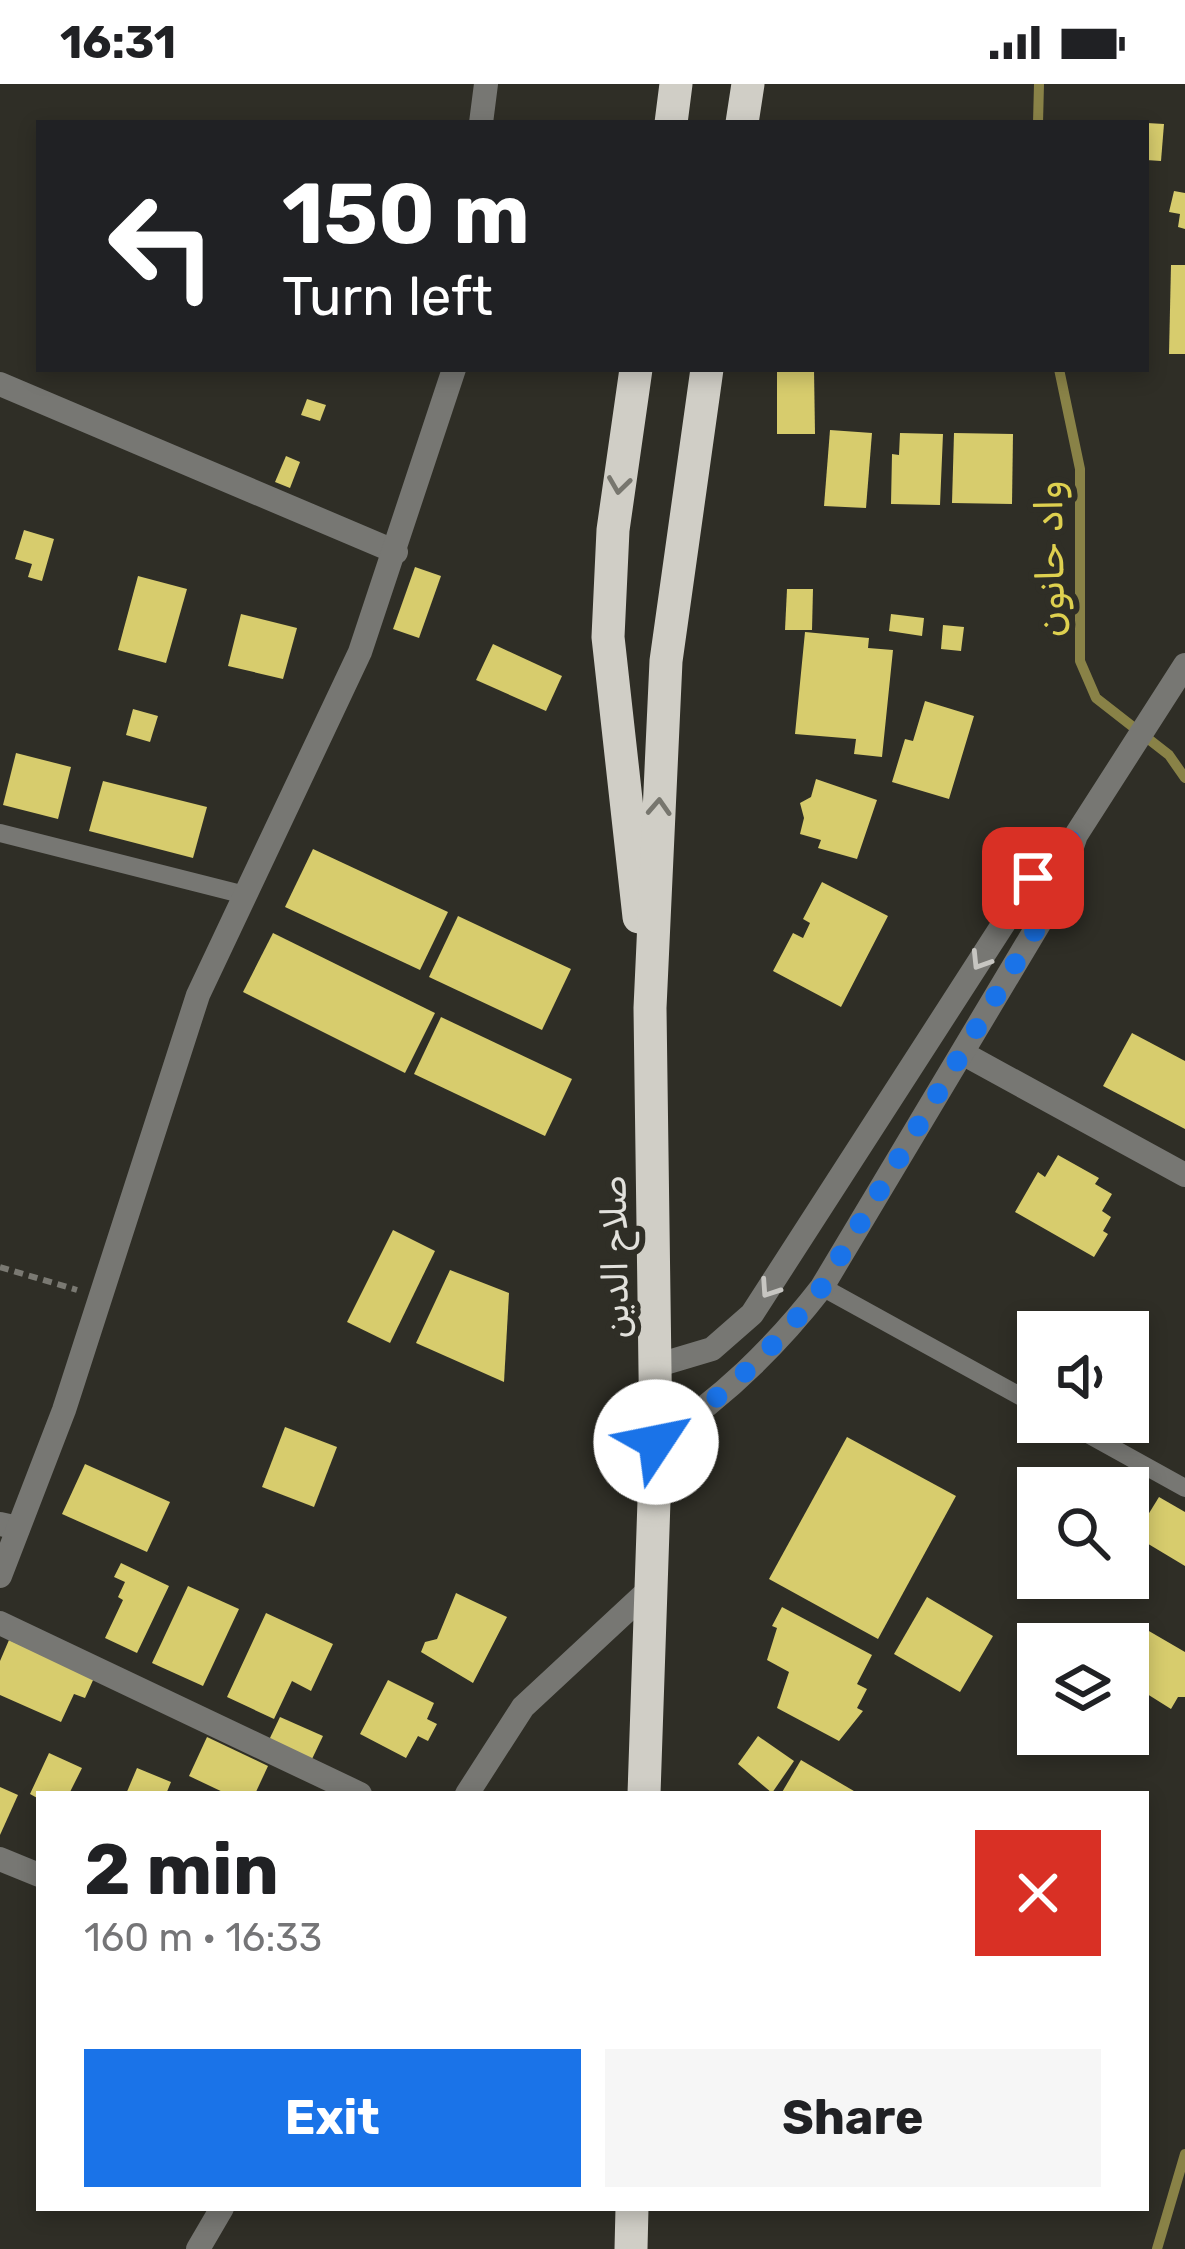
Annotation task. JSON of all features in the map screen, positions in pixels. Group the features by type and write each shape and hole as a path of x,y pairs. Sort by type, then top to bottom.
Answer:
{"highway":[{"path":"742,120 748,84"},
{"name":"صلاح الدين","path":"636,372 613,530 608,637 650,1008"},
{"name":"صلاح الدين","path":"644,1791 656,1442 650,1008 666,661 707,372"},
{"path":"631,2249 632,2211"}],"street":[{"path":"481,120 486,84"},
{"path":"0,1576 9,1526 101,1298 198,995 360,652 453,372"},
{"path":"0,384 396,552"},
{"path":"655,1366 712,1349 752,1314 1033,878 1076,835 1182,670"},
{"path":"656,1442 702,1413 744,1375 780,1341 822,1287 1055,897 1076,835"},
{"path":"964,1054 1185,1175"},
{"path":"469,1791 523,1707 650,1589"},
{"path":"0,1623 354,1791"},
{"path":"0,1858 36,1874"},
{"path":"198,2249 220,2211"}],"lane":[{"path":"0,833 245,895"},
{"path":"822,1287 1017,1394"},
{"path":"1104,1443 1185,1488"}],"path":[{"path":"0,1267 101,1298"}],"building":[{"path":"1149,123 1164,124 1161,161 1149,160"},
{"path":"1174,191 1185,193 1185,229 1178,227 1180,214 1169,212"},
{"path":"1171,265 1185,265 1185,354 1169,354"},
{"path":"777,372 814,372 815,434 777,434"},
{"path":"307,399 326,405 320,421 301,415"},
{"path":"830,430 872,433 866,508 824,506"},
{"path":"900,433 943,434 940,505 891,504 892,454 899,455"},
{"path":"954,433 1013,434 1012,504 952,503"},
{"path":"286,456 300,462 290,488 275,482"},
{"path":"24,530 54,539 42,581 28,577 32,564 15,559"},
{"path":"415,567 441,576 419,638 393,629"},
{"path":"138,576 187,589 166,663 118,650"},
{"path":"787,589 813,589 812,630 785,630"},
{"path":"241,614 297,628 283,679 228,666"},
{"path":"891,614 924,618 922,636 889,631"},
{"path":"943,625 964,627 961,651 941,649"},
{"path":"805,632 869,638 868,648 893,650 882,757 854,754 856,739 795,734"},
{"path":"493,644 562,676 546,711 476,680"},
{"path":"925,701 974,716 949,799 892,782 905,739 913,741"},
{"path":"133,709 158,716 150,742 126,735"},
{"path":"16,753 71,767 58,819 3,805"},
{"path":"816,779 877,800 857,859 818,848 821,840 800,834 804,818 800,803 811,797"},
{"path":"103,781 207,807 193,858 89,831"},
{"path":"313,849 448,912 420,970 285,907"},
{"path":"822,882 888,916 841,1007 773,971 793,933 803,938 810,923 803,919"},
{"path":"458,916 571,969 542,1030 429,977"},
{"path":"273,933 435,1013 405,1073 243,992"},
{"path":"441,1017 572,1079 545,1136 414,1074"},
{"path":"1132,1033 1185,1061 1185,1129 1103,1086"},
{"path":"1058,1155 1099,1178 1095,1184 1112,1194 1102,1211 1111,1217 1103,1231 1108,1234 1094,1257 1015,1212 1038,1172 1045,1177"},
{"path":"393,1230 435,1251 390,1343 347,1322"},
{"path":"450,1270 509,1293 504,1382 416,1343"},
{"path":"285,1427 337,1447 314,1507 262,1487"},
{"path":"847,1437 956,1496 878,1639 769,1579"},
{"path":"85,1464 170,1502 147,1552 62,1514"},
{"path":"1159,1497 1185,1512 1185,1566 1149,1544 1149,1513"},
{"path":"121,1563 169,1586 137,1653 105,1638 123,1600 118,1597 125,1582 114,1577"},
{"path":"188,1586 239,1609 203,1686 152,1663"},
{"path":"456,1593 507,1617 473,1683 421,1652 425,1642 437,1639"},
{"path":"927,1597 993,1636 960,1692 894,1654"},
{"path":"782,1607 872,1655 857,1684 867,1689 857,1708 863,1711 839,1741 777,1708 789,1672 767,1660 777,1628 772,1626"},
{"path":"266,1613 333,1644 311,1691 292,1681 274,1719 227,1697"},
{"path":"1149,1631 1185,1652 1185,1697 1178,1697 1171,1709 1149,1695"},
{"path":"9,1640 94,1678 85,1698 74,1694 61,1722 0,1695 0,1661"},
{"path":"388,1680 434,1703 427,1719 437,1724 428,1741 418,1736 406,1758 360,1734"},
{"path":"280,1717 323,1736 312,1759 269,1740"},
{"path":"758,1736 794,1761 773,1791 738,1764"},
{"path":"207,1737 268,1766 256,1791 221,1791 189,1776"},
{"path":"49,1753 82,1768 70,1791 36,1791 36,1797 30,1794"},
{"path":"801,1760 854,1791 783,1791"},
{"path":"137,1768 171,1782 167,1791 127,1791"},
{"path":"0,1787 18,1795 0,1835"}],"waterway":[{"name":"واد حانون","path":"1038,120 1039,84"},
{"name":"واد حانون","path":"1060,372 1080,469 1080,661 1096,698 1169,755 1185,778"},
{"name":"واد حانون","path":"1157,2249 1185,2154"}],"route":[{"path":"656,1442 702,1413 744,1375 780,1341 822,1287 1055,897 1076,835 1033,878"}]}
